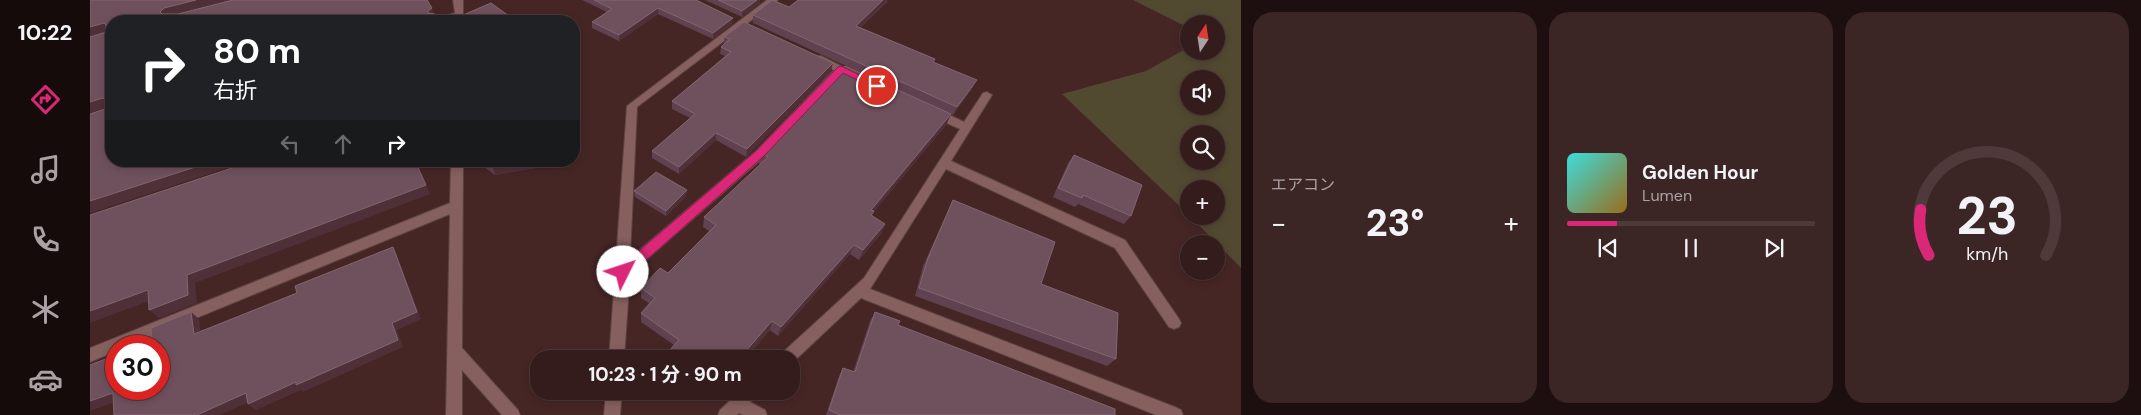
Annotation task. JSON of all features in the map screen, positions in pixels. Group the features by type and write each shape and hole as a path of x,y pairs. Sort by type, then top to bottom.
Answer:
{"street":[{"path":"458,0 460,15"},
{"path":"617,350 632,106 773,0"},
{"path":"806,52 868,82"},
{"path":"623,272 760,154 841,69"},
{"path":"796,350 869,282 987,95"},
{"path":"922,107 967,128"},
{"path":"944,163 1120,244 1174,323"},
{"path":"454,415 457,167"},
{"path":"90,355 456,206"},
{"path":"859,291 1176,415"},
{"path":"455,351 512,415"},
{"path":"612,415 613,400"},
{"path":"732,410 742,400"},
{"path":"732,410 759,415"}],"shaded area":[{"path":"1133,0 1241,0 1241,268 1225,252 1225,235 1209,235 1199,225 1225,225 1225,180 1180,180 1180,206 1062,94 1146,71 1180,52 1180,60 1225,60 1225,15 1180,15 1180,24"}],"building":[{"path":"90,0 196,0 164,8 160,12 162,14 178,14 233,0 427,0 432,8 428,13 436,15 105,15 105,24 90,27"},
{"path":"594,0 696,0 733,18 713,33 658,8 619,35 592,22 612,9"},
{"path":"718,0 757,0 742,11"},
{"path":"772,0 789,7 798,0 883,0 856,26 935,59 933,62 977,80 957,107 753,15"},
{"path":"491,3 508,15 463,15"},
{"path":"744,22 833,63 747,149 716,133 679,167 652,151 695,114 672,101 731,52 721,47 730,39 724,37"},
{"path":"105,32 105,100 103,98 90,102 90,37"},
{"path":"845,66 951,114 871,210 874,211 871,215 885,224 863,250 854,245 781,327 772,321 747,350 670,350 679,340 641,313 655,298 641,288 660,268 668,273 716,225 704,217 768,157 761,153"},
{"path":"105,109 105,167 195,167 90,201 90,114"},
{"path":"1074,155 1142,185 1131,216 1083,195 1082,198 1058,188"},
{"path":"235,167 418,167 426,185 187,275 188,295 149,310 148,290 90,311 90,215"},
{"path":"656,172 687,190 666,211 634,191"},
{"path":"953,200 1055,242 1041,284 1118,313 1116,359 919,288 928,258"},
{"path":"393,247 417,312 392,323 398,340 248,404 246,393 197,415 114,415 113,400 170,400 170,335 152,335 151,328 191,312 194,334 297,293 295,286"},
{"path":"875,312 900,321 898,325 1115,409 1115,415 840,415 829,410 843,368 855,372"},
{"path":"105,359 105,396 90,401 90,365"}],"route":[{"path":"623,272 760,154 841,69 877,86"}]}
